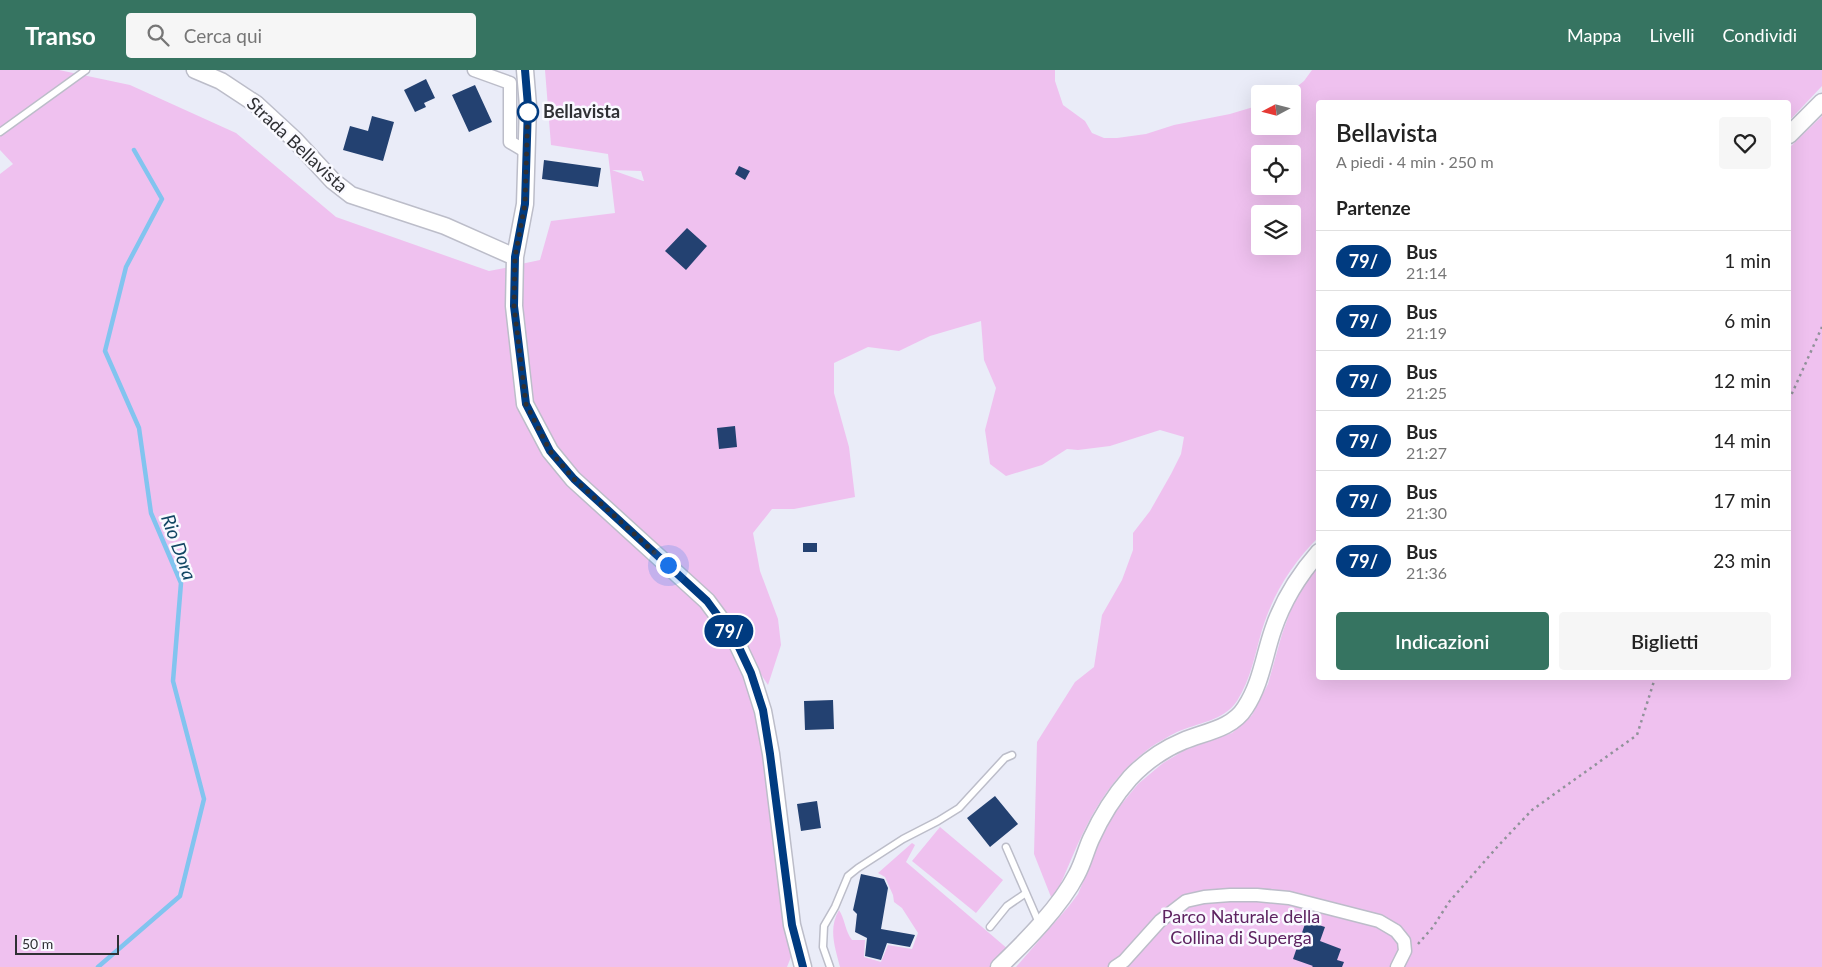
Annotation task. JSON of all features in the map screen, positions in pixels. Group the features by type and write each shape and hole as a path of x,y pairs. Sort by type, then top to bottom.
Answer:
{"street":[{"name":"Strada Bellavista","path":"195,70 221,81 256,104 295,140 333,181 351,195 445,226 515,257"},
{"path":"474,70 510,83 510,142 527,152"},
{"path":"525,70 528,106 525,204 515,257 514,306 526,404 550,451 574,479 707,601 735,639 751,673 763,710 792,925 803,967"},
{"path":"1791,133 1822,102"},
{"path":"999,967 1040,924 1077,874 1092,838 1108,807 1131,777 1158,755 1181,742 1227,725 1244,710 1259,680 1284,600 1303,570 1316,555"},
{"path":"1115,967 1124,960 1160,921 1186,901 1204,897 1230,895 1289,898 1379,921 1396,931 1404,941 1405,951 1397,967"}],"lane":[{"path":"0,132 86,70"},
{"path":"830,967 822,935 824,926 848,876 903,839 959,808 1005,758 1012,755"},
{"path":"1006,847 1040,924"},
{"path":"990,927 1007,906 1026,894"}],"path":[{"path":"1791,396 1822,327"},
{"path":"1405,951 1410,952 1416,946 1433,927 1449,902 1532,810 1637,735 1654,680"}],"green space":[{"path":"0,70 59,70 130,85 236,133 336,217 489,271 510,267 533,433 702,605 756,682 785,926 791,957 787,967 0,967 0,174 13,164 0,150"},
{"path":"545,70 1055,70 1055,81 1063,105 1085,121 1092,133 1104,138 1117,138 1146,134 1174,125 1230,114 1251,108 1251,135 1301,135 1301,85 1299,85 1312,70 1822,70 1822,86 1791,119 1791,100 1316,100 1316,540 1292,568 1272,604 1266,617 1249,675 1242,693 1232,708 1210,721 1177,732 1151,747 1116,780 1091,817 1053,902 1034,854 1037,742 1075,682 1094,667 1102,615 1122,580 1133,550 1133,533 1150,511 1171,474 1181,454 1184,437 1160,430 1110,446 1078,450 1067,449 1042,465 1006,476 990,464 985,430 996,388 984,360 981,321 930,336 899,351 868,347 834,363 834,393 849,447 855,497 794,509 772,509 753,533 760,571 778,619 781,645 768,685 716,606 560,456 529,403 522,356 521,264 540,260 551,221 615,213 608,154 551,145","holes":["612,170 641,171 644,181"]},
{"name":"Parco Naturale della Collina di Superga","path":"1822,116 1822,967 1122,967 1185,899 1112,967 1016,967 1078,894 1100,841 1115,812 1138,784 1163,763 1185,750 1232,733 1252,715 1268,684 1282,634 1293,604 1316,569 1316,680 1791,680 1791,146"},
{"path":"940,827 1003,880 976,913 912,861"},
{"path":"912,843 915,845 906,862 1009,950 991,967 840,967 833,931 839,910 852,940 865,940 864,957 881,962 888,945 912,949 918,933 902,908 894,902 885,877 878,873"}],"building":[{"path":"426,79 435,98 424,103 426,107 415,112 404,90"},
{"path":"475,85 492,122 469,132 452,95"},
{"path":"372,116 394,122 383,161 343,150 350,126 368,131"},
{"path":"544,160 601,168 598,187 542,179"},
{"path":"739,166 750,171 745,180 735,174"},
{"path":"687,228 707,246 686,270 665,251"},
{"path":"735,426 737,447 719,449 717,428"},
{"path":"803,543 817,543 817,552 803,552"},
{"path":"833,700 834,729 805,730 804,701"},
{"path":"995,796 1018,824 990,847 967,818"},
{"path":"817,801 821,828 801,831 797,804"},
{"path":"861,874 884,879 888,888 881,929 915,935 910,947 887,943 881,960 865,956 867,938 855,932 857,914 853,910"},
{"path":"1306,921 1325,927 1320,941 1341,949 1337,960 1344,962 1342,967 1312,967 1293,959"}],"waterway":[{"name":"Rio Dora","path":"98,967 180,896 204,799 173,681 181,583 151,513 139,428 105,351 126,267 162,199 134,150"}],"bus line":[{"name":"79/","path":"525,70 528,106 525,204 515,257 514,306 526,404 550,451 574,479 707,601 735,639 751,673 763,710 792,925 803,967"}],"place":[{"name":"Bellavista","path":"528,112"}],"route":[{"path":"528,112 528,106 525,204 515,257 514,306 526,404 550,451 574,479 668,565"}]}
